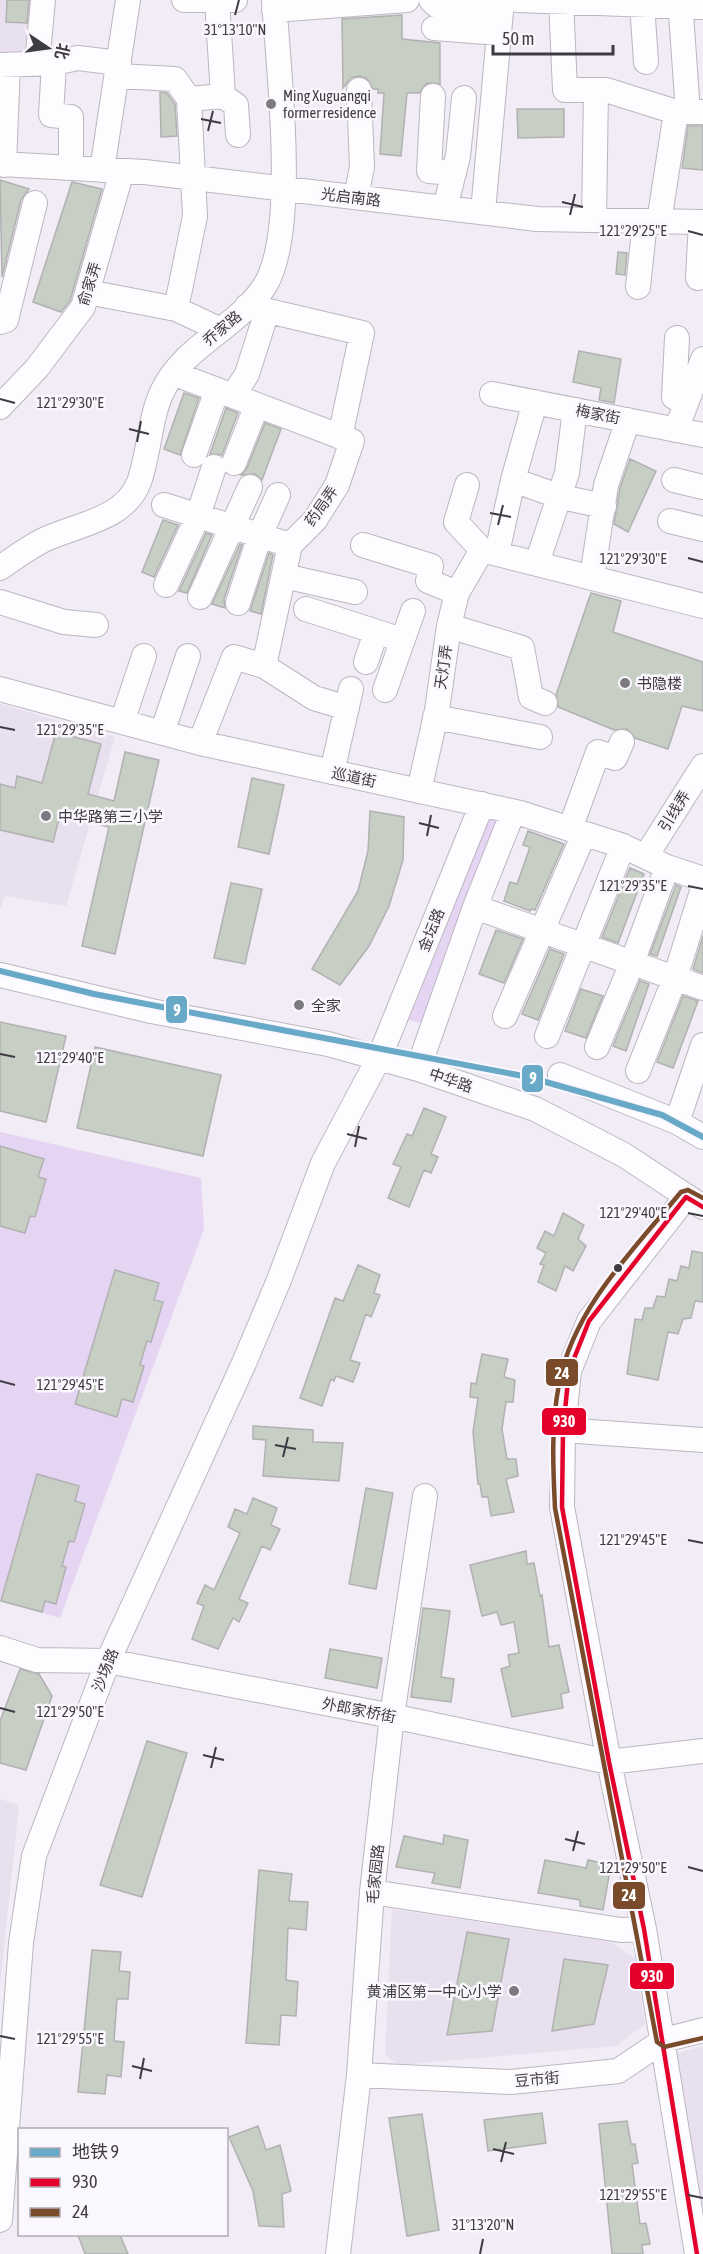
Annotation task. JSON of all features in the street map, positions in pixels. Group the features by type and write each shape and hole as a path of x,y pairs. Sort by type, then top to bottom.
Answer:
{"street":[{"path":"43,0 51,115 71,117 71,168"},
{"name":"俞家弄","path":"0,407 37,368 57,342 83,307 88,292 112,171 118,70 128,0"},
{"path":"184,0 223,1 223,96"},
{"path":"274,5 407,0"},
{"path":"431,0 436,4 505,11"},
{"path":"561,1 565,90 606,90 689,112"},
{"path":"434,28 505,11 561,1 688,4 689,112 652,222 638,287"},
{"path":"642,4 646,62"},
{"name":"乔家路","path":"3,561 126,505 139,483 163,390 191,353 221,330 257,309 276,259 285,189 274,5"},
{"path":"483,212 505,11"},
{"path":"2,165 4,65 46,63 78,58 118,70 175,80 189,99 195,216 176,309"},
{"path":"356,197 362,167 359,90"},
{"path":"594,220 596,90"},
{"path":"189,99 223,96 236,105 238,135"},
{"path":"433,96 429,171 454,173"},
{"path":"445,208 454,173 464,98"},
{"name":"光启南路","path":"2,165 194,178 537,219 702,222"},
{"path":"0,322 6,320 35,203"},
{"path":"698,278 702,222"},
{"path":"88,292 176,309 221,330"},
{"path":"166,585 198,516 214,462 225,393 247,374 257,309"},
{"name":"药局弄","path":"257,309 362,333 337,485 315,520 290,544"},
{"path":"676,338 674,397 686,403"},
{"path":"676,430 703,359"},
{"path":"175,374 346,439"},
{"name":"梅家街","path":"492,394 703,435"},
{"name":"天灯弄","path":"419,790 435,717 449,626 457,593 489,551 513,480 535,402"},
{"path":"214,462 257,405"},
{"path":"537,563 561,497 567,473 575,410"},
{"path":"592,577 606,485 628,420"},
{"path":"513,480 561,497 604,506"},
{"path":"674,480 703,486"},
{"path":"467,485 456,522 489,551 703,606"},
{"path":"200,597 249,487"},
{"path":"238,603 260,535 278,495"},
{"path":"164,505 290,544 264,666"},
{"path":"670,521 703,529"},
{"path":"363,545 431,566 428,582 457,593"},
{"path":"284,576 355,592"},
{"path":"312,583 304,619 376,632 402,640"},
{"path":"0,602 64,622 96,624"},
{"path":"385,690 413,611"},
{"path":"449,626 522,648 531,697 545,703"},
{"path":"366,662 376,632"},
{"path":"122,722 144,656"},
{"path":"162,733 188,656"},
{"path":"201,743 234,657 264,666 314,698 349,699 332,772"},
{"name":"巡道街","path":"0,689 201,743 513,812 622,846 703,879"},
{"path":"435,717 540,737"},
{"path":"505,1016 541,931 577,832 598,752 615,758 622,742"},
{"name":"引线弄","path":"597,1047 632,963 656,861 703,766"},
{"name":"金坛路","path":"244,1363 279,1280 323,1163 380,1056 482,804"},
{"path":"418,1069 475,907 513,812"},
{"path":"547,1036 585,946 622,846"},
{"path":"638,1071 675,978 703,888"},
{"path":"475,907 703,988"},
{"name":"中华路","path":"0,975 151,1011 380,1056 535,1109 624,1155 695,1202"},
{"path":"676,1122 703,1045"},
{"path":"560,1075 676,1122 703,1137"},
{"path":"695,1202 589,1321 569,1371 563,1430 562,1507 609,1762 644,1929 664,2040 697,2254"},
{"name":"沙场路","path":"0,2220 5,2111 13,2064 21,1943 34,1856 108,1661 244,1363"},
{"path":"563,1430 703,1440"},
{"name":"毛家园路","path":"338,2254 359,2075 372,1892 392,1716 425,1496"},
{"name":"外郎家桥街","path":"0,1648 37,1660 108,1661 392,1716 609,1762 703,1751"},
{"path":"372,1892 621,1930 644,1929"},
{"name":"豆市街","path":"359,2075 511,2082 618,2071 664,2040 703,2030"}],"shaded area":[{"path":"0,0 37,0 34,54 0,54"},
{"name":"中华路第三小学","path":"0,704 115,737 66,906 5,896 0,909"},
{"path":"486,817 502,823 424,1024 403,1018"},
{"path":"0,1132 201,1178 204,1229 60,1618 0,1601"},
{"path":"0,1799 19,1805 0,1986"},
{"name":"黄浦区第一中心小学","path":"392,1909 611,1942 635,1958 645,2024 616,2046 398,2065 385,2054"},
{"path":"703,2046 703,2218 677,2053"}],"building":[{"path":"7,0 29,0 27,23 6,22"},
{"path":"402,15 402,39 440,43 440,84 427,83 419,93 407,93 401,156 380,154 384,93 378,93 378,89 373,89 366,78 359,76 351,78 343,88 342,19"},
{"path":"160,92 167,93 175,104 177,136 161,137"},
{"path":"517,109 564,109 564,137 518,138"},
{"path":"688,126 703,126 703,170 682,168"},
{"path":"0,180 29,189 21,200 2,277"},
{"path":"72,182 102,189 70,301 61,312 33,302"},
{"path":"618,252 627,253 625,275 616,274"},
{"path":"579,351 621,359 614,403 599,400 601,388 573,382"},
{"path":"184,393 199,398 180,455 164,449"},
{"path":"226,408 238,413 222,455 210,454"},
{"path":"265,423 281,429 262,480 255,474 241,475 247,468"},
{"path":"630,459 656,471 628,532 614,524 620,488"},
{"path":"163,520 178,525 154,577 142,572"},
{"path":"206,533 212,535 187,593 179,591"},
{"path":"240,544 242,545 224,599 225,608 212,604"},
{"path":"269,553 273,555 261,614 250,611"},
{"name":"书隐楼","path":"591,593 621,601 613,632 703,662 703,711 682,706 668,749 635,738 627,729 614,730 558,707 556,695"},
{"path":"56,732 101,744 88,794 114,801 125,752 159,760 115,954 82,946 109,827 60,815 53,842 0,830 0,784 15,788 17,776 42,783"},
{"path":"252,778 284,785 269,854 238,847"},
{"path":"370,811 404,817 403,860 389,906 369,946 340,985 312,969 358,891 368,851"},
{"path":"528,831 564,844 535,910 530,911 504,901 510,882 517,884 530,847 523,845"},
{"path":"630,868 644,874 618,943 602,937"},
{"path":"231,883 262,889 245,964 214,958"},
{"path":"676,885 681,887 657,956 650,954"},
{"path":"496,930 523,939 504,983 479,974"},
{"path":"703,936 703,973 693,969"},
{"path":"550,949 564,954 538,1020 522,1014"},
{"path":"640,981 649,984 626,1051 613,1046"},
{"path":"581,989 603,996 586,1038 565,1031"},
{"path":"683,996 698,1001 673,1068 657,1062"},
{"path":"0,1022 66,1036 46,1122 0,1111"},
{"path":"95,1047 221,1075 203,1156 77,1128"},
{"path":"424,1108 446,1117 431,1154 438,1157 431,1173 424,1170 409,1207 388,1198 401,1167 393,1164 407,1134 412,1136"},
{"path":"0,1146 44,1159 38,1177 46,1179 35,1217 30,1216 25,1233 0,1226"},
{"path":"563,1213 584,1225 578,1239 586,1246 573,1271 565,1266 556,1291 538,1282 544,1265 540,1264 546,1253 537,1248 545,1231 554,1236"},
{"path":"692,1251 703,1253 703,1302 695,1301 691,1318 683,1319 678,1334 668,1332 658,1380 627,1374 635,1319 642,1320 645,1308 653,1308 657,1296 665,1297 669,1279 677,1281 681,1266 689,1268"},
{"path":"358,1265 380,1275 374,1293 380,1295 371,1317 366,1314 350,1360 360,1363 353,1382 336,1376 334,1381 331,1379 322,1406 300,1398 335,1298 343,1301"},
{"path":"115,1270 159,1283 154,1300 163,1302 151,1342 147,1341 140,1365 144,1366 133,1402 122,1399 117,1417 75,1404"},
{"path":"482,1354 508,1359 504,1377 515,1380 513,1402 506,1402 502,1429 507,1459 516,1459 518,1476 506,1479 514,1512 491,1516 488,1497 482,1497 480,1484 478,1484 473,1432 478,1398 470,1397 471,1383 476,1384"},
{"path":"253,1426 313,1430 313,1442 343,1443 339,1481 263,1476 266,1440 253,1439"},
{"path":"37,1474 79,1486 75,1501 85,1504 74,1542 69,1541 62,1566 66,1567 56,1604 45,1601 42,1612 1,1601"},
{"path":"366,1488 393,1493 376,1589 349,1584"},
{"path":"253,1498 277,1508 271,1525 280,1529 270,1550 262,1546 239,1599 248,1603 239,1622 233,1618 218,1649 192,1639 204,1606 197,1603 205,1585 214,1590 240,1533 228,1527 235,1509 247,1514"},
{"path":"526,1551 527,1564 534,1563 540,1596 542,1595 549,1647 559,1645 569,1692 561,1694 563,1708 512,1717 501,1669 510,1666 508,1655 519,1653 514,1622 501,1625 497,1612 482,1616 470,1565"},
{"path":"423,1608 450,1611 441,1677 454,1679 451,1702 411,1697"},
{"path":"330,1649 382,1658 377,1688 325,1678"},
{"path":"20,1669 39,1674 52,1696 26,1770 0,1763 0,1721"},
{"path":"147,1741 187,1753 142,1897 100,1885"},
{"path":"444,1835 468,1840 460,1888 432,1883 435,1873 396,1867 404,1836 443,1844"},
{"path":"545,1860 586,1868 588,1860 611,1865 603,1910 580,1906 580,1900 538,1893"},
{"path":"259,1870 292,1874 289,1901 308,1902 306,1930 288,1928 286,1980 298,1982 296,2016 281,2015 279,2045 246,2043"},
{"path":"467,1932 509,1939 492,2031 447,2035"},
{"path":"92,1950 121,1952 119,1971 130,1972 128,1999 117,1999 114,2041 124,2042 121,2077 107,2075 105,2094 78,2092"},
{"path":"564,1959 608,1965 594,2024 552,2031"},
{"path":"542,2113 546,2143 488,2151 484,2120"},
{"path":"422,2114 439,2230 407,2236 389,2118"},
{"path":"627,2121 631,2144 635,2144 638,2163 632,2164 640,2224 646,2223 650,2244 642,2245 643,2254 612,2254 599,2124"},
{"path":"258,2126 266,2150 280,2145 291,2191 282,2194 284,2227 259,2226 253,2191 229,2137"},
{"path":"78,2236 120,2236 128,2254 85,2254"}],"metro line":[{"name":"9","path":"0,971 94,994 528,1077 662,1115 703,1137"}],"transit line":[{"name":"24","path":"703,1198 688,1190 681,1192 625,1258 591,1305 566,1357 556,1399 553,1446 555,1508 657,2042 664,2047 703,2038"},
{"name":"930","path":"697,2254 644,1929 609,1762 562,1507 563,1430 569,1371 589,1321 686,1197 703,1207"}],"place":[{"name":"Ming Xuguangqi former residence","path":"271,104"},
{"name":"书隐楼","path":"625,683"},
{"name":"中华路第三小学","path":"46,816"},
{"name":"全家","path":"299,1005"},
{"name":"黄浦区第一中心小学","path":"514,1991"}]}
